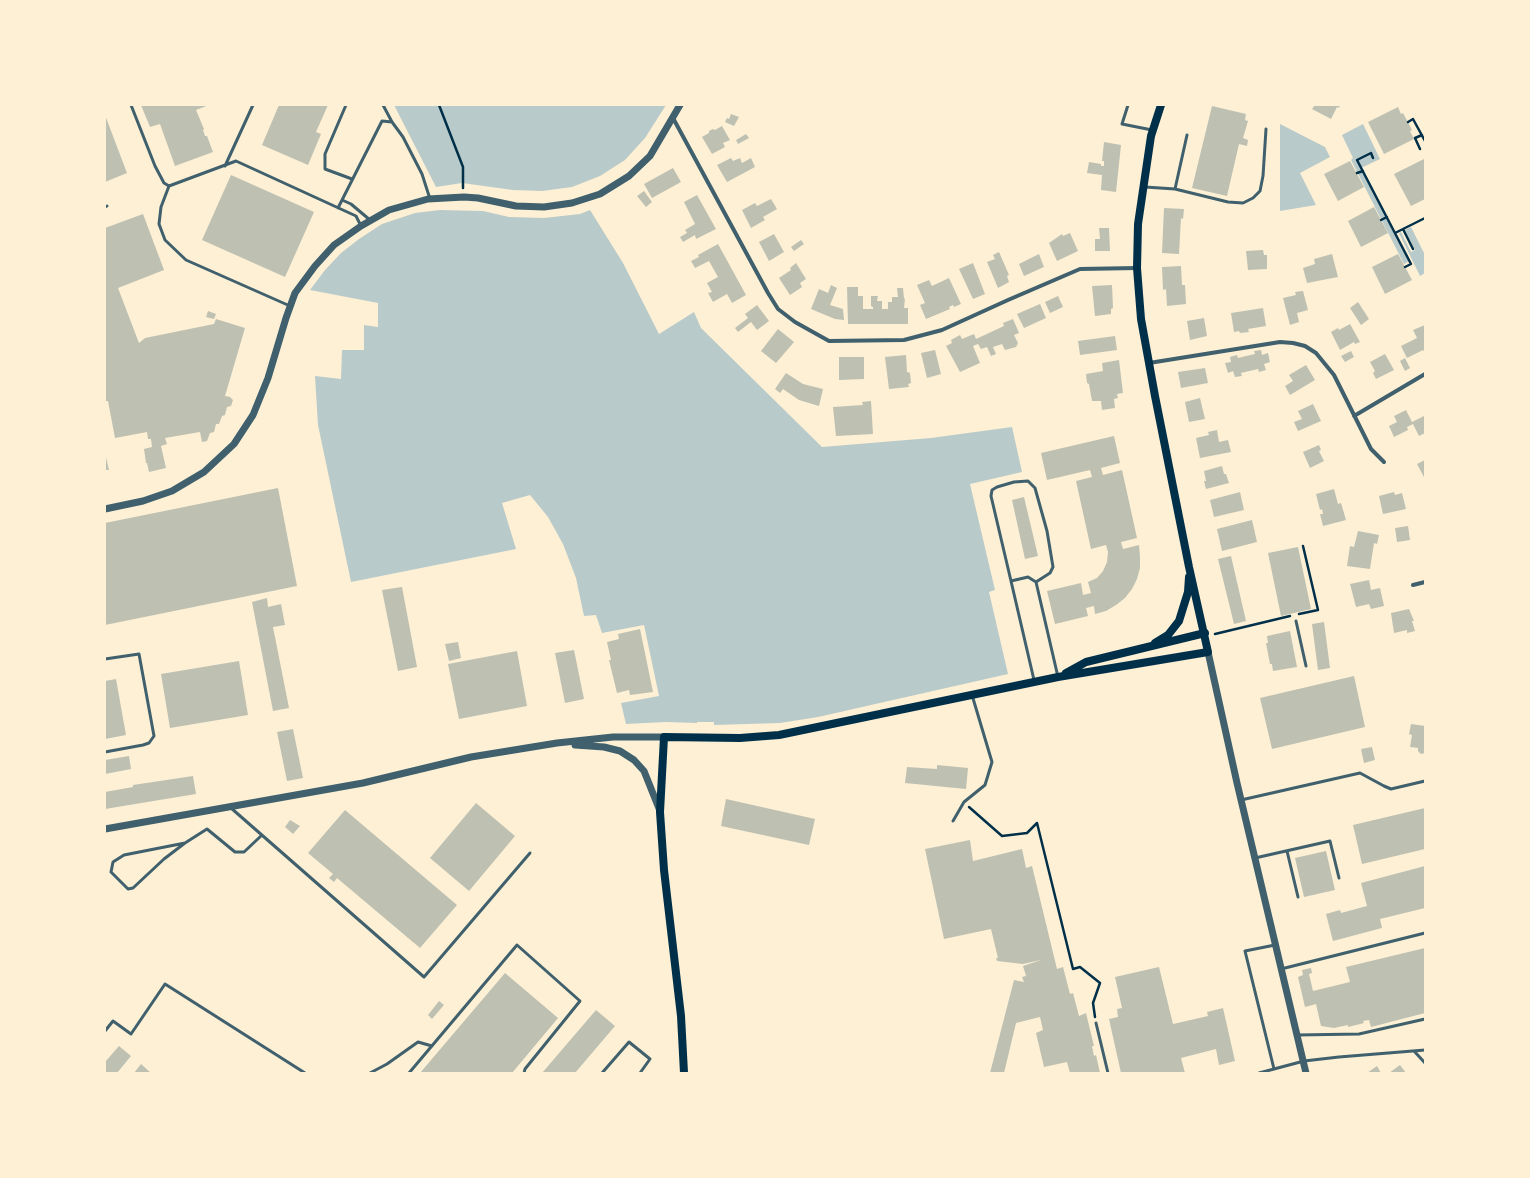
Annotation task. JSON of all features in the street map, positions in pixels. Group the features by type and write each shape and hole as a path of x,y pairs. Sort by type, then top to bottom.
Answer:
{"main road":[{"path":"684,1073 681,1016 664,870 660,812 664,737 740,738 779,735 1058,677 1208,652 1189,567 1141,319 1137,268 1138,224 1153,130 1161,105"},
{"path":"1148,648 1168,635 1179,621 1188,592 1189,567"},
{"path":"1058,677 1086,662 1205,635"}],"street":[{"path":"105,509 143,502 172,491 204,472 234,444 253,415 268,378 290,306 296,293 314,266 334,245 361,226 389,210 430,199 464,197 478,198 516,206 544,207 572,203 600,194 629,176 650,156 680,105"},
{"path":"673,118 778,309 795,322 829,341 904,340 942,330 1080,269 1137,268"},
{"path":"1150,363 1280,342 1305,346 1316,353 1334,375 1371,449 1384,462"},
{"path":"1354,416 1425,374"},
{"path":"1413,585 1425,582"},
{"path":"1208,652 1241,800 1306,1073"},
{"path":"105,829 363,783 471,757 557,743 613,737 664,737"},
{"path":"557,743 604,747 620,751 634,760 644,771 660,812"}],"lane":[{"path":"131,105 155,166 164,183 169,186"},
{"path":"225,166 253,105"},
{"path":"346,105 325,154 325,170 352,180"},
{"path":"383,105 392,122 403,137 422,174 430,199"},
{"path":"1128,105 1122,124 1153,130"},
{"path":"338,208 382,121 392,122"},
{"path":"1143,186 1176,189 1228,202 1243,203 1260,191 1263,176 1266,129"},
{"path":"1176,189 1188,135"},
{"path":"290,306 186,260 165,240 159,224 161,207 169,186 236,161 356,216 361,226"},
{"path":"342,200 350,204 370,220"},
{"path":"1035,682 991,496 992,490 1014,482 1028,481 1035,488 1047,531 1054,567 1050,573 1036,582"},
{"path":"1011,581 1028,577 1036,582 1058,677"},
{"path":"1296,622 1306,666"},
{"path":"105,659 139,654 154,736 149,743 143,745 105,752"},
{"path":"953,821 964,802 985,785 992,762 972,695"},
{"path":"1241,800 1360,773 1391,789 1425,781"},
{"path":"230,807 424,977 530,853"},
{"path":"185,843 124,855 113,862 111,872 128,889 133,888 164,859 207,829 235,852 244,852 262,835"},
{"path":"1255,858 1330,841 1338,878"},
{"path":"1287,851 1298,897"},
{"path":"1281,969 1425,934"},
{"path":"409,1073 517,945 580,1001 525,1069 524,1073"},
{"path":"1274,1069 1245,951 1275,945"},
{"path":"105,1031 113,1022 131,1034 165,984 305,1073"},
{"path":"1297,1035 1359,1034 1425,1019"},
{"path":"1096,1024 1108,1073"},
{"path":"370,1073 418,1042 432,1046"},
{"path":"602,1073 630,1042 650,1059 640,1073"},
{"path":"1259,1073 1304,1061 1425,1050"},
{"path":"1414,1051 1425,1063"}],"path":[{"path":"439,105 463,167 464,197"},
{"path":"1408,122 1413,119 1425,141"},
{"path":"1420,149 1415,138 1422,135"},
{"path":"1373,158 1371,154 1357,160 1411,264 1405,267"},
{"path":"1357,174 1363,171"},
{"path":"1381,220 1387,217"},
{"path":"1395,233 1425,218"},
{"path":"1403,229 1412,249"},
{"path":"1205,635 1318,610 1303,546"},
{"path":"964,802 1002,836 1027,833 1037,822 1073,969 1080,967 1100,983 1093,1003 1096,1024"}],"shaded area":[{"path":"394,105 666,105 645,138 625,160 600,176 572,187 542,191 513,190 462,183 436,187"},
{"path":"1280,124 1325,147 1330,157 1300,173 1316,205 1280,211"},
{"path":"1363,124 1380,159 1361,168 1409,261 1404,264 1351,160 1353,158 1342,135"},
{"path":"440,210 483,211 509,217 544,218 580,214 590,210 623,263 659,334 694,312 701,328 822,447 931,438 1012,427 1022,472 970,484 995,590 989,592 1008,674 818,717 780,723 714,725 714,722 666,722 626,724 621,703 659,696 644,625 602,633 596,615 584,616 576,578 563,544 548,517 530,495 502,503 516,549 351,582 318,425 315,376 341,379 342,350 364,350 364,325 378,327 378,303 310,290 325,270 341,253 382,224 415,213"},
{"path":"1411,227 1425,255 1425,273 1420,276 1399,233 1401,232 1411,252 1415,250 1405,230"}],"building":[{"path":"141,105 209,105 196,110 204,129 205,136 207,136 213,152 175,166 160,124 150,127"},
{"path":"279,105 328,105 316,132 321,134 308,165 262,145"},
{"path":"1315,105 1340,105 1339,108 1337,107 1331,119 1312,109"},
{"path":"1212,106 1246,114 1245,120 1248,121 1243,138 1248,140 1247,146 1239,144 1227,196 1192,188"},
{"path":"1398,107 1412,130 1410,131 1414,139 1384,154 1368,122"},
{"path":"731,114 739,117 734,126 725,122 727,118 729,119"},
{"path":"105,115 127,173 105,182"},
{"path":"722,126 730,140 723,143 725,147 712,154 702,137 709,133 709,131 713,129 715,130"},
{"path":"746,134 749,138 738,144 736,140"},
{"path":"1104,142 1121,145 1116,192 1101,190 1102,175 1087,173 1089,162 1104,166 1104,161 1102,161"},
{"path":"731,158 733,161 740,158 742,163 751,158 755,167 727,182 717,165"},
{"path":"1424,159 1425,199 1411,206 1394,174"},
{"path":"1350,161 1364,187 1338,201 1324,174"},
{"path":"673,168 681,182 652,198 644,184"},
{"path":"231,175 314,212 285,277 202,240"},
{"path":"644,191 652,202 646,207 637,196"},
{"path":"697,195 716,229 696,239 695,235 683,242 680,237 687,233 685,230 695,224 684,202"},
{"path":"771,199 777,209 763,217 765,220 751,228 742,210 755,203 757,206"},
{"path":"1374,207 1388,233 1361,247 1348,221"},
{"path":"1164,208 1184,209 1183,219 1181,218 1179,254 1162,253"},
{"path":"143,214 164,270 118,288 139,343 145,338 214,324 216,319 245,328 225,396 230,397 233,400 231,406 227,407 225,415 222,416 219,424 216,424 214,432 210,433 207,441 202,442 200,432 165,438 167,444 161,446 166,468 149,472 144,449 152,447 151,439 148,439 147,432 115,438 108,401 105,401 105,228"},
{"path":"1099,228 1109,228 1110,251 1095,251 1095,239 1100,239"},
{"path":"1070,233 1078,251 1057,261 1049,243 1062,234 1063,236"},
{"path":"774,234 784,252 769,261 759,242"},
{"path":"801,240 804,244 794,251 791,247"},
{"path":"718,244 746,295 732,303 727,294 713,302 708,293 712,292 707,283 718,277 709,261 695,268 691,261 699,257 698,255"},
{"path":"1263,250 1264,255 1267,255 1267,269 1248,270 1246,251"},
{"path":"999,252 1009,275 1007,276 1009,282 998,288 987,262 995,259 993,255"},
{"path":"1039,254 1044,267 1024,276 1019,264"},
{"path":"1332,254 1338,277 1307,283 1303,268 1315,264 1314,259"},
{"path":"1398,254 1412,280 1385,294 1372,267"},
{"path":"796,263 806,279 800,283 802,287 790,295 779,278 791,270 790,268"},
{"path":"973,263 985,294 973,299 959,269"},
{"path":"1181,266 1182,285 1185,285 1186,304 1167,306 1166,289 1163,290 1162,267"},
{"path":"949,278 961,304 954,307 953,305 949,307 950,309 926,319 920,305 925,303 917,285 929,280 932,286"},
{"path":"831,285 837,288 830,305 843,309 844,320 835,319 811,309 819,289 828,293"},
{"path":"1112,285 1113,308 1111,309 1111,314 1095,316 1092,286"},
{"path":"847,287 858,287 858,296 863,296 863,309 873,309 871,306 871,296 878,296 877,301 882,301 882,309 888,309 888,302 892,302 892,297 898,297 897,288 903,288 904,299 905,298 904,308 908,308 908,324 848,324"},
{"path":"1303,291 1308,310 1297,313 1299,322 1290,325 1283,298 1296,295 1295,292"},
{"path":"1058,296 1063,307 1050,313 1045,302"},
{"path":"1358,302 1369,319 1361,325 1350,308"},
{"path":"1040,304 1046,318 1024,328 1017,314"},
{"path":"757,305 769,321 757,330 751,322 738,332 735,328 748,318 745,314"},
{"path":"1263,308 1266,326 1248,329 1249,332 1234,332 1231,313"},
{"path":"208,311 216,314 214,319 206,317"},
{"path":"1204,318 1207,336 1190,340 1187,321"},
{"path":"1013,319 1019,333 1014,335 1018,343 1016,347 1005,350 1002,344 993,347 996,354 991,356 987,347 981,349 978,344 973,346 980,363 960,372 946,346 952,343 951,340 960,335 962,339 974,334 976,339 1004,326 1003,323"},
{"path":"1350,324 1360,342 1355,344 1354,342 1340,350 1331,332 1338,328 1339,330"},
{"path":"1425,325 1425,353 1423,350 1407,358 1401,346 1417,338 1413,330"},
{"path":"778,329 794,342 776,363 761,351"},
{"path":"1115,336 1117,350 1080,355 1078,341"},
{"path":"935,350 941,374 927,378 921,353"},
{"path":"1261,350 1262,355 1268,353 1270,362 1264,364 1266,370 1259,372 1258,369 1241,373 1242,376 1235,377 1233,371 1228,373 1225,363 1231,362 1230,357 1237,355 1238,358 1255,354 1254,351"},
{"path":"1351,351 1354,357 1345,362 1341,356"},
{"path":"1385,354 1394,370 1376,379 1373,373 1375,371 1370,362"},
{"path":"906,355 907,372 910,373 911,383 908,384 909,387 889,389 885,357"},
{"path":"839,357 864,357 864,379 839,380"},
{"path":"1405,358 1410,368 1405,371 1400,361"},
{"path":"1119,360 1123,393 1117,394 1118,398 1114,399 1115,408 1102,410 1101,401 1092,401 1086,374 1103,371 1102,363"},
{"path":"1306,365 1315,380 1290,395 1285,386 1293,381 1289,375"},
{"path":"1205,368 1208,383 1181,388 1178,372"},
{"path":"786,373 803,384 823,389 819,406 799,400 783,389 780,393 775,389"},
{"path":"1200,398 1205,419 1189,422 1185,402"},
{"path":"871,401 873,434 836,436 833,407 863,405 862,402"},
{"path":"1313,404 1321,421 1298,431 1294,422 1302,419 1298,411"},
{"path":"1406,410 1412,422 1424,416 1425,433 1419,436 1413,424 1407,427 1408,430 1394,437 1389,426 1397,422 1394,416"},
{"path":"1217,430 1219,442 1228,440 1231,452 1200,458 1196,438 1209,435 1208,432"},
{"path":"1114,436 1120,463 1101,468 1103,475 1122,470 1137,538 1121,542 1123,549 1139,545 1140,568 1137,579 1125,598 1106,611 1095,614 1094,606 1086,608 1088,616 1055,624 1047,591 1081,583 1083,595 1091,593 1088,582 1097,578 1103,571 1107,562 1108,552 1106,545 1091,549 1076,481 1092,477 1090,470 1047,480 1041,453"},
{"path":"1319,445 1321,450 1319,451 1324,461 1310,468 1303,452"},
{"path":"105,453 109,470 105,470"},
{"path":"1425,460 1425,479 1417,464"},
{"path":"1222,466 1229,483 1206,489 1204,471"},
{"path":"278,488 297,586 105,625 105,523"},
{"path":"1334,489 1338,504 1341,503 1346,520 1323,526 1320,514 1323,514 1322,509 1320,510 1316,494"},
{"path":"1240,492 1244,510 1214,517 1210,500"},
{"path":"1394,492 1395,495 1402,493 1406,509 1383,514 1379,496"},
{"path":"1024,497 1038,556 1025,559 1012,500"},
{"path":"1252,520 1257,542 1222,551 1217,529"},
{"path":"1408,526 1410,540 1397,542 1395,528"},
{"path":"1358,531 1379,535 1377,544 1374,543 1370,569 1347,566 1350,546 1354,547"},
{"path":"1298,547 1311,609 1281,616 1268,553"},
{"path":"1231,556 1246,621 1234,624 1218,559"},
{"path":"1369,580 1371,590 1380,588 1384,606 1371,609 1369,604 1356,607 1350,584"},
{"path":"402,587 417,667 398,671 382,590"},
{"path":"267,598 268,607 281,604 285,625 273,627 289,708 273,711 252,602"},
{"path":"1409,609 1414,621 1412,621 1415,631 1407,633 1407,630 1394,633 1391,613"},
{"path":"1324,622 1330,668 1318,670 1312,624"},
{"path":"640,629 653,692 630,695 629,690 617,693 609,660 611,660 607,642 619,639 618,634"},
{"path":"1290,631 1297,667 1273,671 1272,664 1270,664 1266,643 1268,643 1267,636"},
{"path":"458,642 461,658 449,661 445,644"},
{"path":"574,650 584,699 565,703 555,653"},
{"path":"517,651 527,706 459,719 448,664"},
{"path":"239,661 248,715 170,728 161,674"},
{"path":"1354,676 1365,727 1272,749 1260,698"},
{"path":"116,679 126,735 105,739 105,681"},
{"path":"1411,724 1425,726 1425,753 1421,754 1418,751 1418,748 1410,747 1412,735 1409,734"},
{"path":"293,729 303,778 287,781 277,732"},
{"path":"1372,747 1375,760 1364,763 1361,749"},
{"path":"129,756 131,769 105,774 105,760"},
{"path":"937,765 968,768 966,789 905,783 907,767 937,769"},
{"path":"193,776 196,794 105,809 105,792 133,787 133,785"},
{"path":"726,799 815,819 809,845 721,826"},
{"path":"476,803 515,836 469,891 430,858"},
{"path":"1425,808 1425,849 1362,864 1353,825"},
{"path":"345,810 457,905 420,948 337,878 334,882 329,878 333,874 308,853"},
{"path":"290,820 300,826 293,834 285,827"},
{"path":"970,840 973,861 1022,849 1026,868 1032,866 1057,969 1063,967 1070,994 1073,993 1079,1016 1086,1013 1094,1046 1092,1046 1094,1056 1096,1055 1100,1073 1070,1073 1067,1062 1044,1067 1036,1033 1043,1030 1040,1017 1016,1023 1004,1073 990,1073 1014,980 1024,982 1022,977 1026,976 1023,966 1041,960 1023,964 997,961 996,958 998,958 991,929 944,939 925,849"},
{"path":"1326,851 1335,890 1304,897 1295,858"},
{"path":"1425,866 1425,908 1380,919 1382,928 1333,941 1326,914 1340,910 1341,913 1367,906 1361,883"},
{"path":"1425,948 1425,1013 1371,1027 1369,1020 1363,1021 1364,1023 1348,1027 1348,1025 1334,1028 1321,1026 1316,1004 1305,1007 1298,977 1303,975 1302,970 1311,968 1312,973 1309,974 1313,991 1350,982 1346,967"},
{"path":"1159,967 1173,1024 1208,1016 1207,1012 1223,1008 1235,1061 1219,1065 1216,1049 1181,1058 1185,1073 1121,1073 1109,1019 1118,1017 1117,1009 1122,1008 1115,977"},
{"path":"505,973 558,1018 512,1073 420,1073"},
{"path":"439,1001 444,1005 432,1019 428,1015"},
{"path":"596,1010 615,1026 575,1073 542,1073"},
{"path":"119,1046 131,1056 117,1073 105,1073 105,1062"},
{"path":"141,1064 151,1073 134,1073"},
{"path":"1400,1065 1406,1073 1389,1073"},
{"path":"1377,1066 1381,1073 1367,1073"}]}
